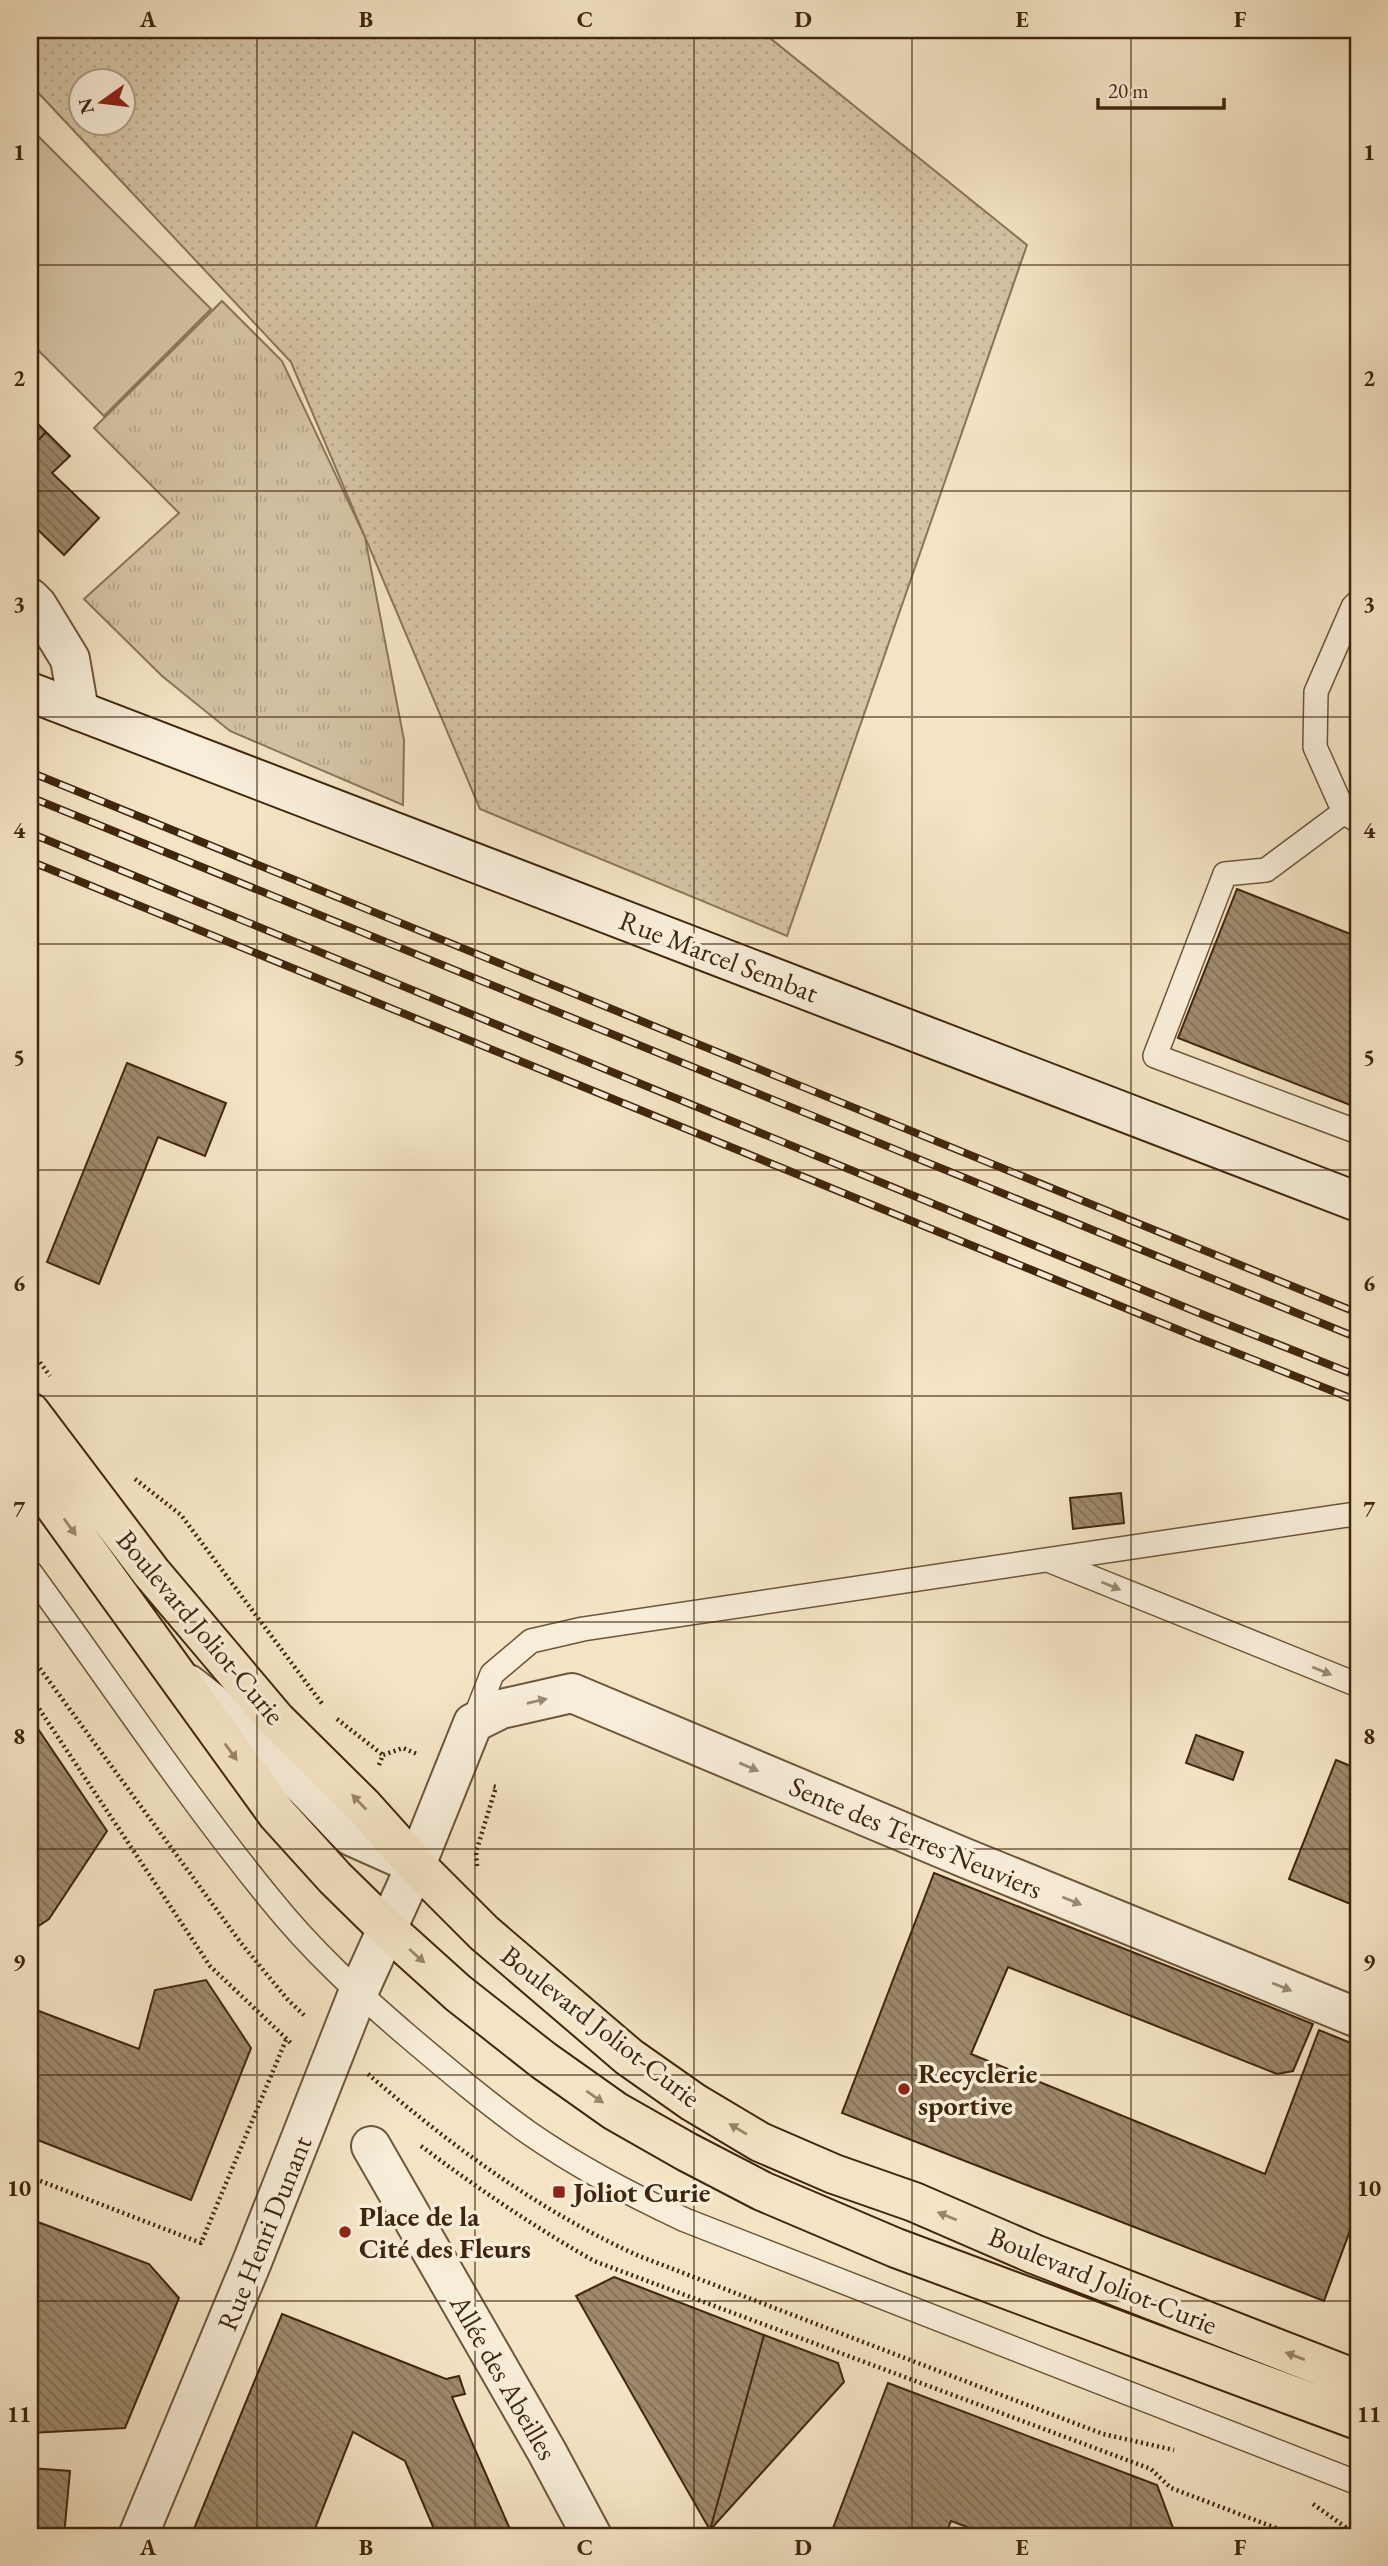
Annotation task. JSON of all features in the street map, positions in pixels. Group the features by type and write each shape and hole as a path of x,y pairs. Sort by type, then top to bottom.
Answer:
{"main road":[{"name":"Boulevard Joliot-Curie","path":"30,1412 151,1572 276,1720 363,1806 416,1865 484,1933 629,2057 693,2102 760,2142 834,2174 926,2207 1046,2259 1358,2381"},
{"name":"Boulevard Joliot-Curie","path":"30,1472 276,1814 387,1929 494,2022 615,2111 762,2191 896,2248 1358,2420"}],"street":[{"path":"30,597 70,659 79,711"},
{"name":"Rue Marcel Sembat","path":"30,692 1358,1202"},
{"path":"173,1672 260,1739 351,1836 416,1865"},
{"name":"Sente des Terres Neuviers","path":"473,1723 501,1709 572,1693 964,1858 1358,2018"},
{"name":"Rue Henri Dunant","path":"138,2536 253,2262 358,1993 416,1865 473,1723"},
{"name":"Allée des Abeilles","path":"371,2146 547,2452 592,2536"}],"lane":[{"path":"1358,602 1353,607 1316,692 1315,747 1351,816 1266,870 1225,874 1155,1056 1358,1132"},
{"path":"473,1723 492,1674 531,1641 583,1629 1348,1515 1358,1516"},
{"path":"1048,1560 1358,1685"},
{"path":"30,1572 195,1801 271,1900 309,1944 358,1993 476,2093 530,2134 630,2194 685,2220 1358,2483"}],"path":[{"path":"30,1349 53,1380"},
{"path":"133,1478 181,1515 328,1711 383,1755"},
{"path":"30,2177 201,2243 286,2040"}],"green space":[{"path":"30,30 760,30 1027,245 787,936 480,809 291,362 79,136 136,136 136,66 66,66 66,122 30,84"},
{"path":"30,128 211,309 104,416 30,342"},
{"path":"222,301 282,361 365,537 404,740 403,805 230,731 162,676 84,599 179,513 94,428"}],"building":[{"path":"30,416 46,432 30,449"},
{"path":"46,432 70,456 52,473 99,518 64,555 30,522 30,449"},
{"path":"1237,889 1358,937 1358,1108 1178,1038"},
{"path":"127,1063 226,1103 205,1156 158,1137 99,1284 47,1262"},
{"path":"1121,1493 1124,1523 1073,1529 1070,1498"},
{"path":"30,1717 107,1831 49,1919 34,1929 30,1928"},
{"path":"1196,1735 1243,1752 1233,1780 1186,1763"},
{"path":"1336,1760 1358,1769 1358,1907 1289,1879"},
{"path":"934,1873 1313,2024 1293,2071 1277,2074 1008,1967 971,2054 1265,2174 1319,2030 1358,2046 1358,2209 1324,2301 842,2113"},
{"path":"206,1980 251,2048 191,2200 30,2137 30,2011 39,2011 139,2049 155,1990"},
{"path":"30,2219 149,2264 179,2298 125,2428 30,2433"},
{"path":"614,2277 764,2335 710,2530 576,2296"},
{"path":"282,2314 446,2379 459,2376 465,2394 452,2397 513,2536 437,2536 405,2461 353,2432 312,2536 191,2536"},
{"path":"764,2335 838,2363 844,2382 710,2530"},
{"path":"888,2383 1157,2485 1176,2536 992,2536 951,2521 945,2536 830,2536"},
{"path":"30,2468 70,2471 64,2536 30,2536"}],"railway":[{"path":"30,772 1358,1313"},
{"path":"30,797 1358,1338"},
{"path":"30,833 1358,1376"},
{"path":"30,861 1358,1401"}],"place":[{"name":"Recyclerie sportive","path":"904,2089"},
{"name":"Joliot Curie","path":"559,2192"},
{"name":"Place de la Cité des Fleurs","path":"345,2232"}]}
